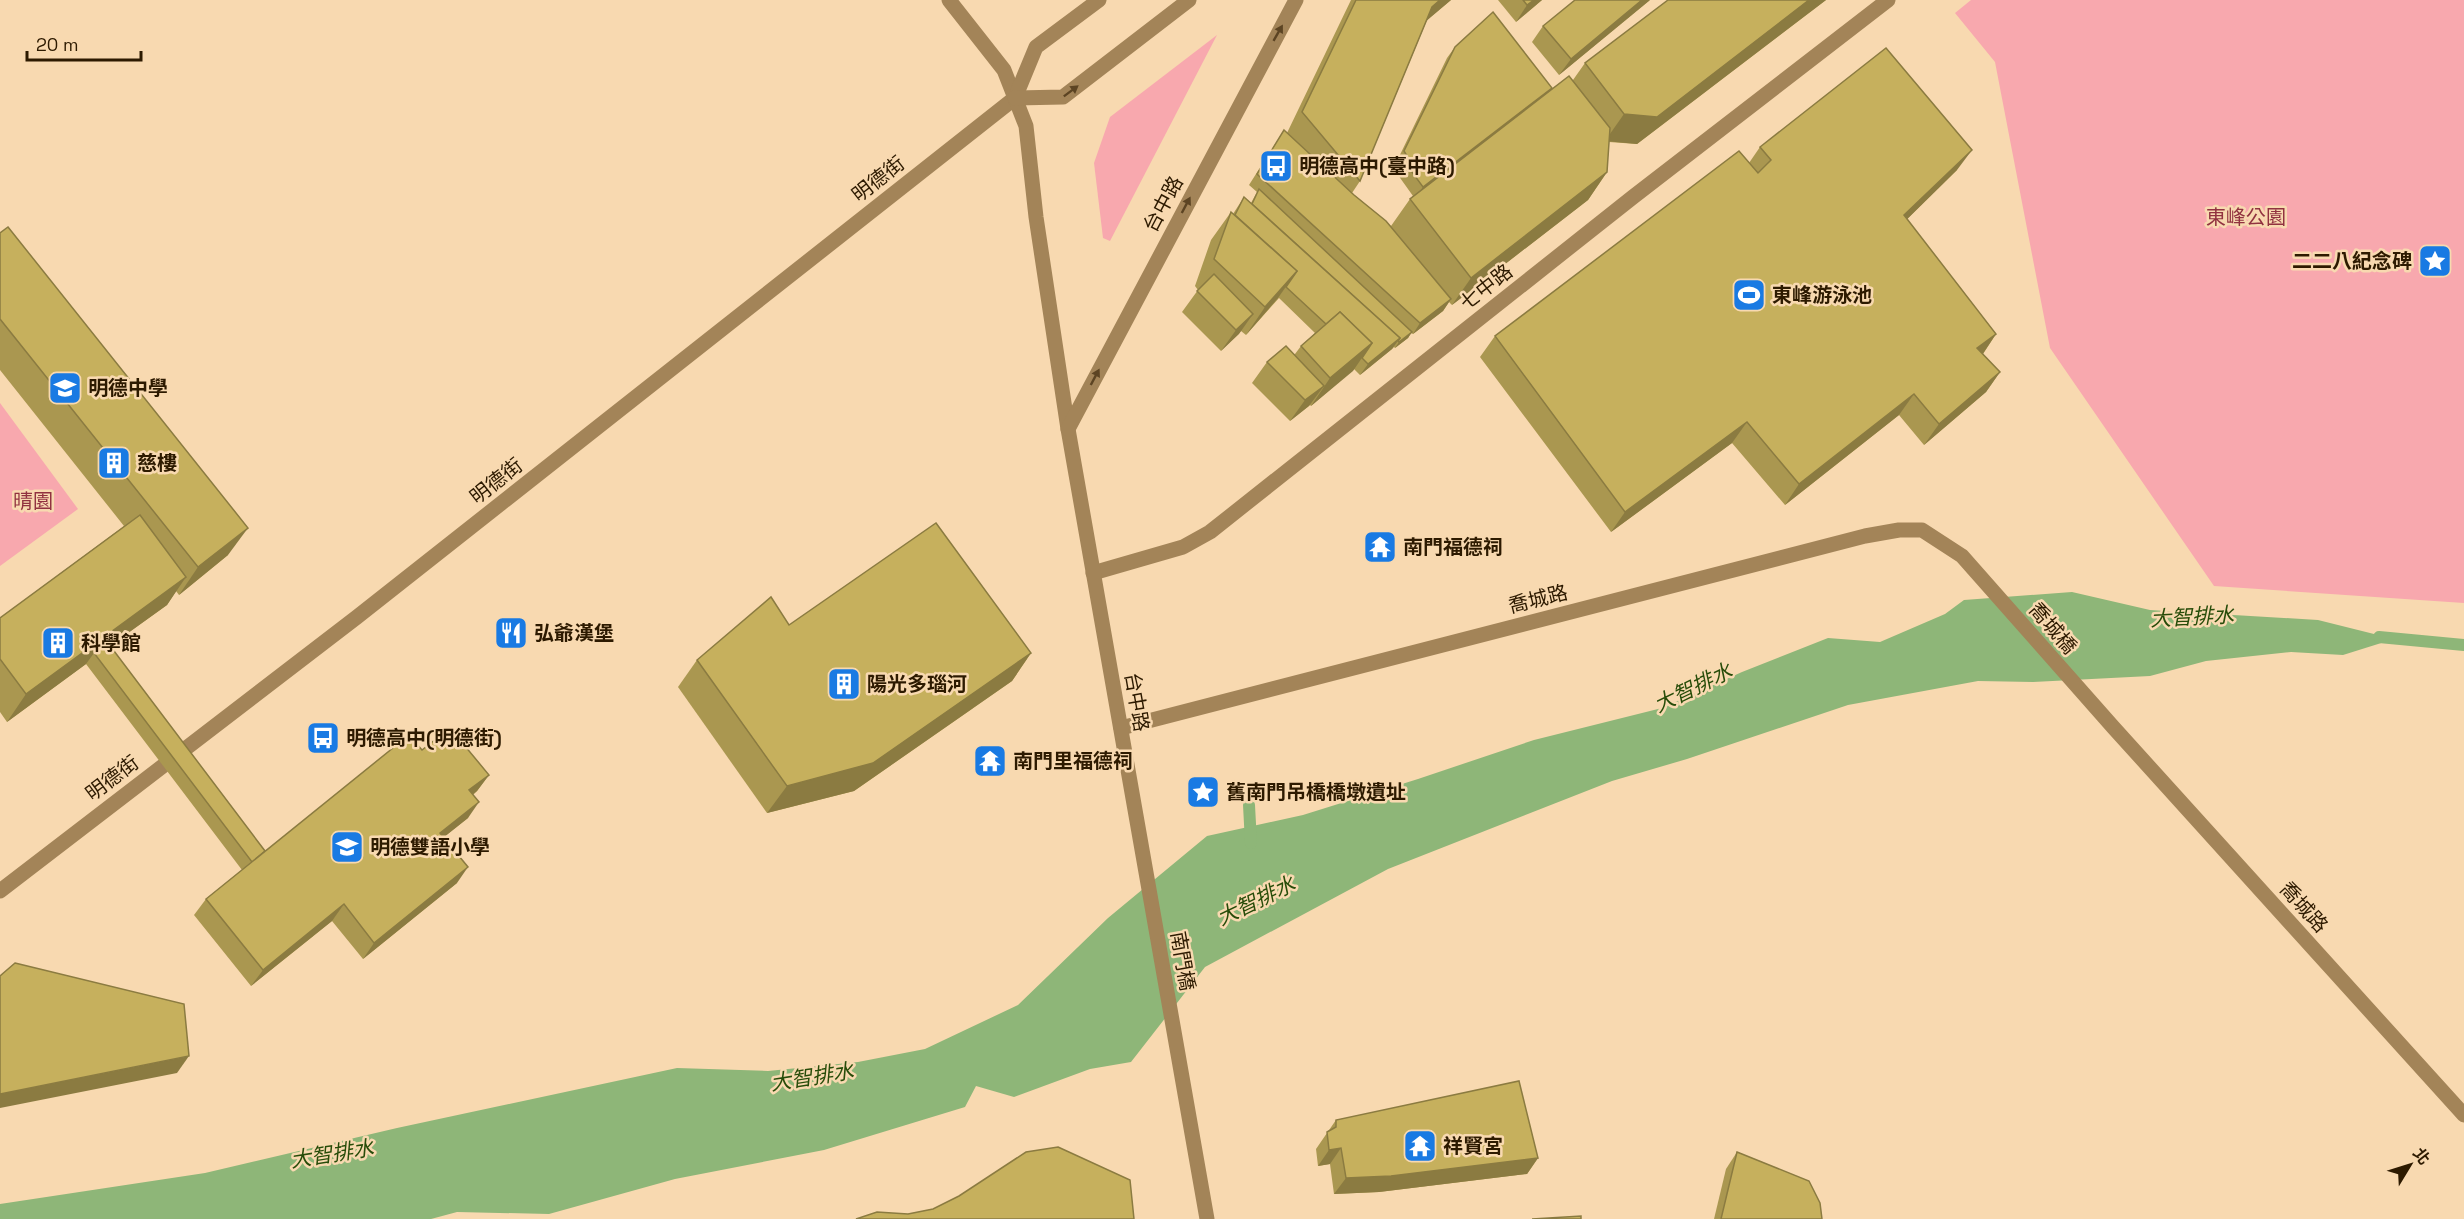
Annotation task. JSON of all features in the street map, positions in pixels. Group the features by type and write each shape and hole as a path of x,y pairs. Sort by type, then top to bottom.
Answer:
{"street":[{"name":"台中路","path":"949,0 1004,70 1026,126 1036,218 1068,429 1128,769"},
{"path":"1100,0 1036,47 1015,98 1063,98 1189,0"},
{"name":"台中路","path":"1068,429 1296,0"},
{"name":"七中路","path":"1093,573 1183,547 1210,532 1633,197 1888,0"},
{"name":"明德街","path":"0,891 385,595 1015,98"},
{"name":"喬城路","path":"1121,728 1865,536 1899,530 1922,530 1962,556"},
{"name":"喬城橋","path":"1962,556 2113,727"},
{"name":"喬城路","path":"2113,727 2464,1115"},
{"name":"南門橋","path":"1128,769 1207,1219"}],"green space":[{"name":"東峰公園","path":"1971,0 2464,0 2464,603 2214,586 2050,348 1995,62 1955,13"},
{"path":"1217,35 1110,241 1103,238 1094,163 1110,117"},
{"name":"晴園","path":"0,403 78,509 0,566"}],"water":[{"path":"2072,592 2150,610 2318,620 2394,639 2343,655 2291,652 2206,661 2150,676 2033,682 1978,681 1848,705 1687,759 1612,781 1388,869 1205,967 1131,1062 1090,1069 1014,1097 976,1086 965,1107 824,1150 675,1179 549,1214 457,1212 431,1219 0,1219 0,1204 205,1173 397,1128 677,1068 768,1071 858,1062 925,1049 1018,1005 1108,918 1207,836 1303,815 1534,740 1662,708 1742,672 1828,638 1880,642 1945,614 1964,600"}],"building":[{"path":"1356,0 1440,0 1432,7 1360,181 1302,112"},
{"path":"1523,0 1534,0 1527,5"},
{"path":"1575,0 1642,0 1571,59 1543,26"},
{"path":"1668,0 1809,0 1657,117 1624,114 1585,63"},
{"path":"1493,12 1552,88 1423,187 1406,164 1410,161 1404,151 1455,47"},
{"name":"東峰游泳池","path":"1886,48 1972,150 1904,215 1996,334 1977,348 2000,372 1939,424 1914,394 1799,484 1747,422 1625,512 1495,336 1739,151 1758,173 1771,160 1760,147"},
{"path":"1569,76 1610,128 1607,172 1471,278 1410,199"},
{"path":"1284,130 1354,195 1386,221 1451,299 1420,323 1257,174"},
{"path":"1259,189 1412,332 1399,342 1400,338 1252,204"},
{"path":"1244,197 1400,338 1368,364 1362,358 1372,343 1340,312 1326,324 1286,287 1297,271 1235,215"},
{"path":"1231,212 1297,271 1265,307 1214,259"},
{"path":"8,227 248,528 198,567 0,319 0,233"},
{"path":"1214,274 1253,314 1236,330 1197,291"},
{"path":"1340,312 1372,343 1330,378 1301,346"},
{"path":"1286,346 1324,386 1305,400 1267,362"},
{"name":"科學館","path":"140,515 186,577 26,694 0,659 0,618"},
{"name":"陽光多瑙河","path":"936,523 1031,653 873,763 787,786 697,660 771,597 789,625"},
{"path":"108,643 265,851 252,862 94,653"},
{"path":"450,728 489,775 469,790 479,802 440,833 468,867 374,943 344,904 263,970 206,899 409,735 422,750"},
{"path":"15,963 184,1004 189,1056 0,1094 0,976"},
{"name":"祥賢宮","path":"1519,1081 1538,1158 1391,1176 1346,1178 1341,1148 1329,1150 1327,1132 1336,1127 1336,1120"},
{"path":"1058,1147 1130,1180 1134,1219 856,1219 877,1212 908,1214 933,1209 959,1196 1026,1152"},
{"path":"1737,1152 1809,1181 1820,1203 1822,1219 1721,1219"},
{"path":"1581,1216 1581,1219 1532,1219"}],"waterway":[{"name":"大智排水","path":"2379,637 2464,645"},
{"path":"1249,805 1251,843"}],"place":[{"name":"明德高中(臺中路)","path":"1276,166"},
{"name":"二二八紀念碑","path":"2435,261"},
{"name":"東峰游泳池","path":"1749,295"},
{"name":"明德中學","path":"65,388"},
{"name":"慈樓","path":"114,463"},
{"name":"南門福德祠","path":"1380,547"},
{"name":"弘爺漢堡","path":"511,633"},
{"name":"科學館","path":"58,643"},
{"name":"陽光多瑙河","path":"844,684"},
{"name":"明德高中(明德街)","path":"323,738"},
{"name":"南門里福德祠","path":"990,761"},
{"name":"舊南門吊橋橋墩遺址","path":"1203,792"},
{"name":"明德雙語小學","path":"347,847"},
{"name":"祥賢宮","path":"1420,1146"}]}
